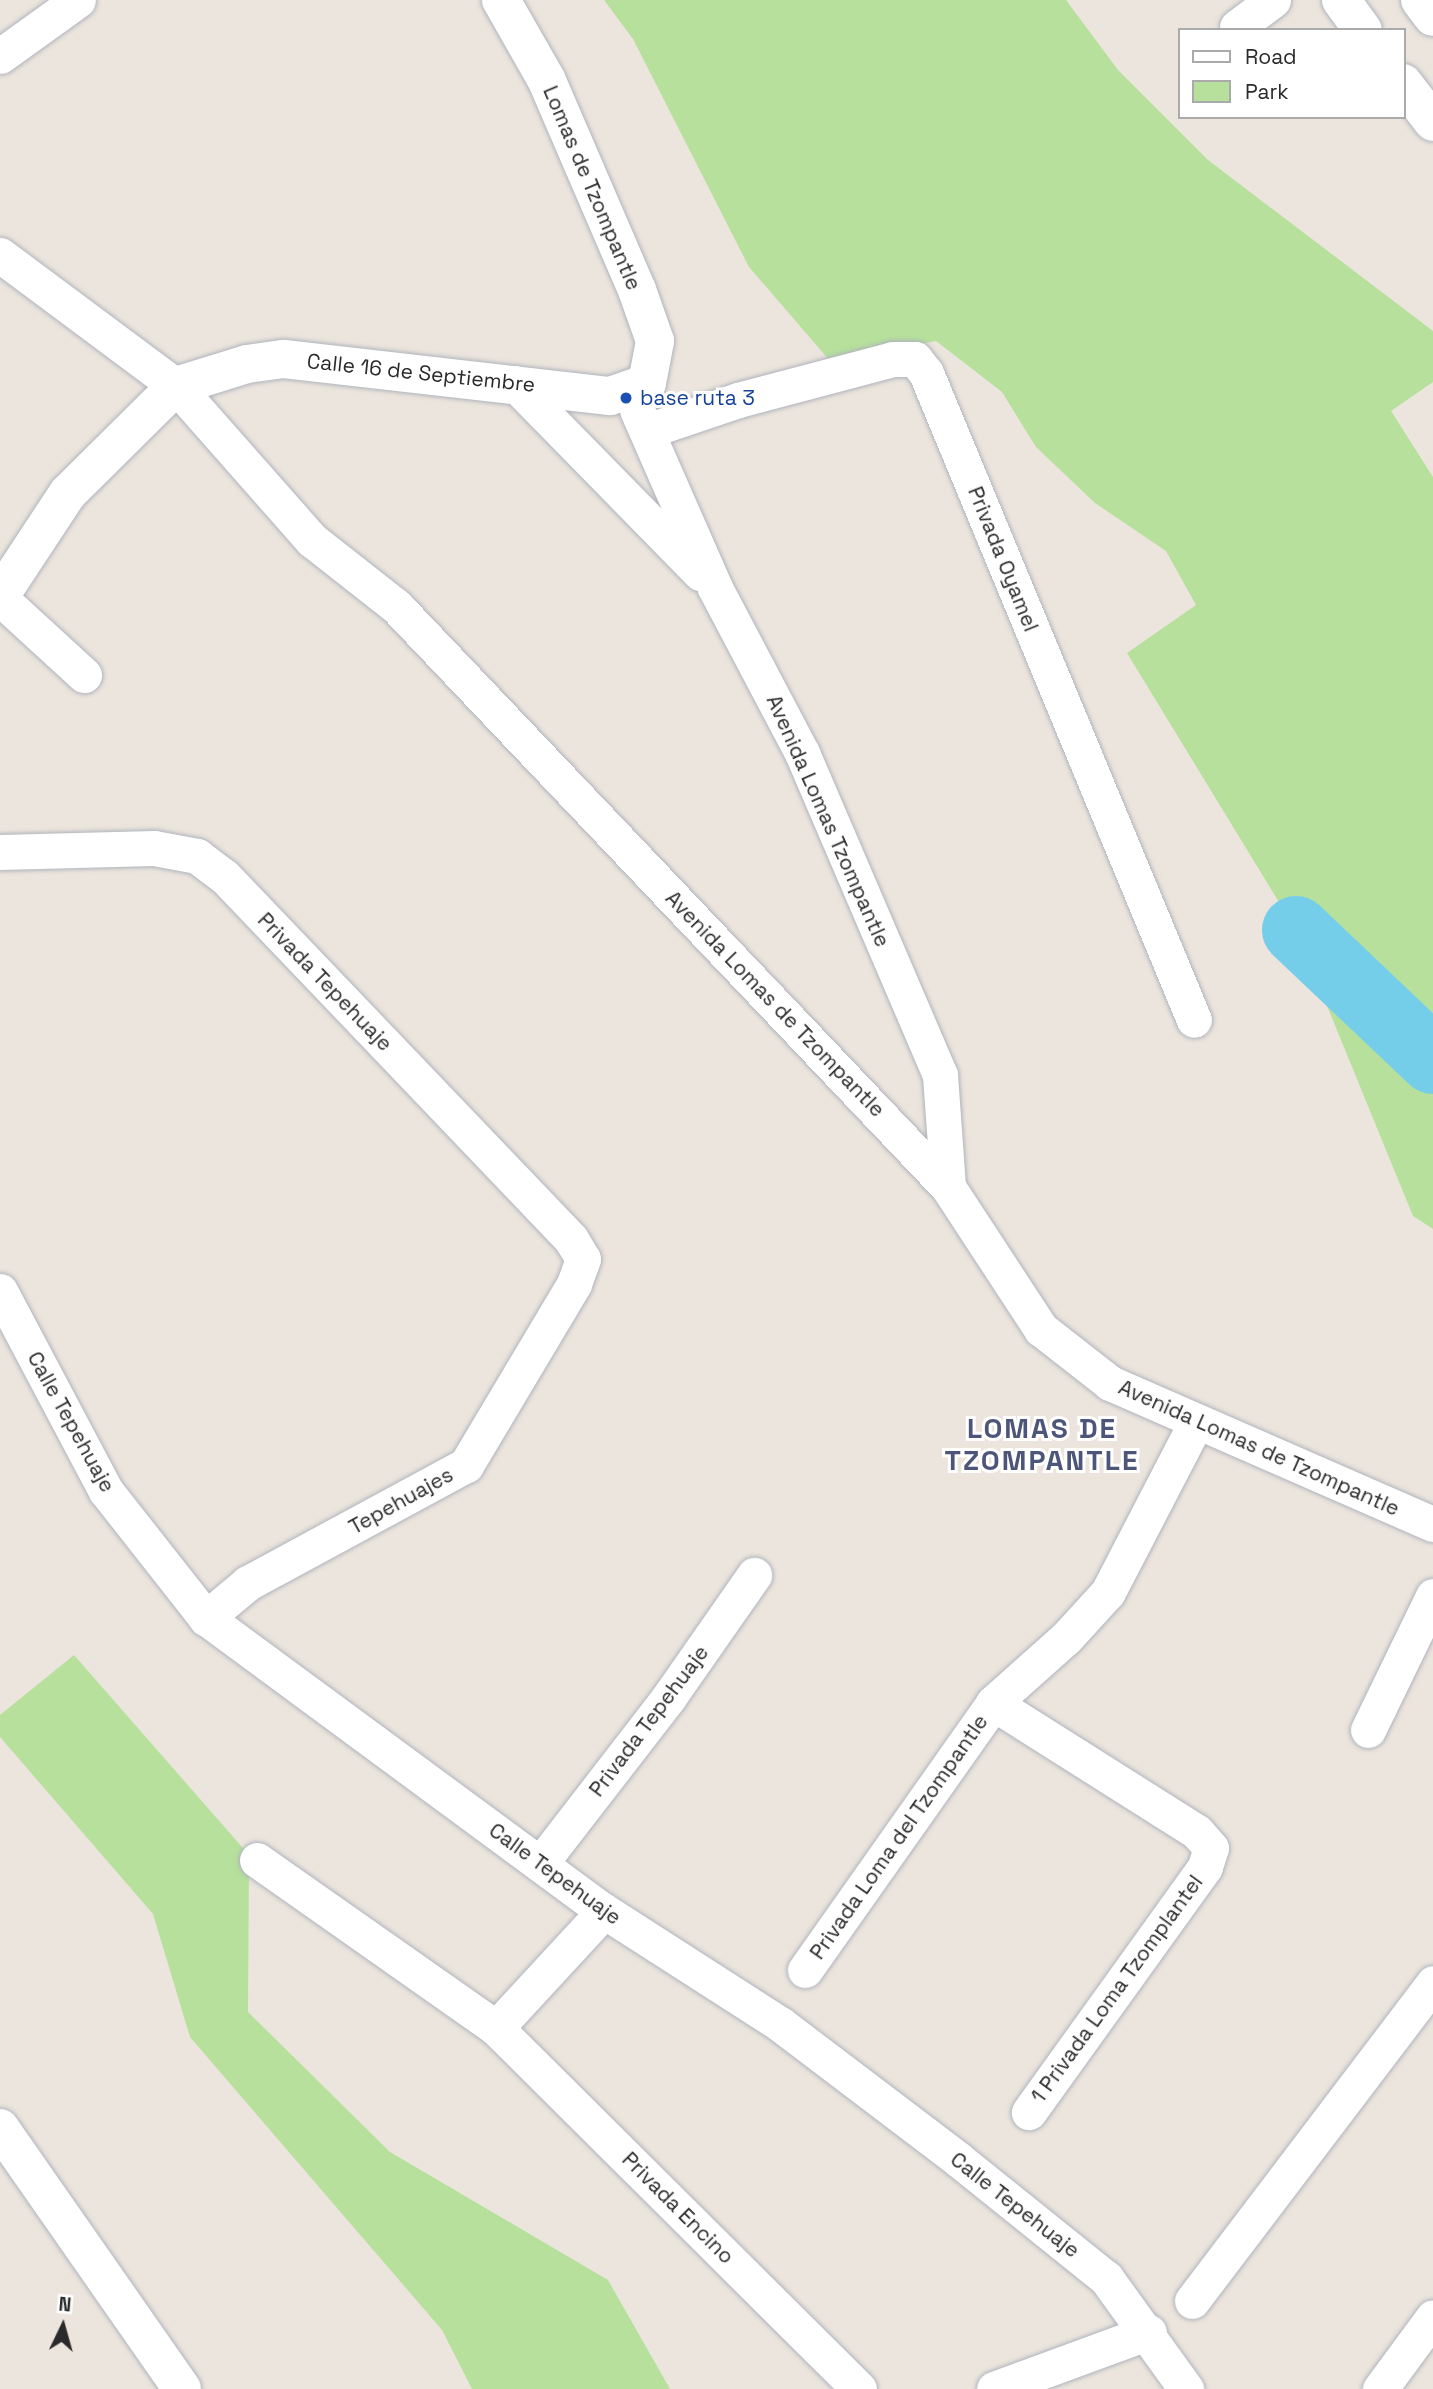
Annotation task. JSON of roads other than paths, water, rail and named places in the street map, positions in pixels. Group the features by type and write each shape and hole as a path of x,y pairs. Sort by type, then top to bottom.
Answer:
{"street":[{"path":"0,56 78,0"},
{"name":"Lomas de Tzompantle","path":"501,0 546,79 637,290 655,341 638,388"},
{"path":"1237,27 1273,0"},
{"path":"1340,0 1361,28"},
{"path":"1420,0 1433,18"},
{"path":"1405,86 1433,122"},
{"name":"Avenida Lomas de Tzompantle","path":"0,255 176,386 312,540 396,606 948,1187 1041,1329 1110,1383 1195,1424 1433,1524"},
{"name":"Calle 16 de Septiembre","path":"176,386 284,359 610,396 638,388"},
{"name":"Privada Oyamel","path":"647,431 738,400 893,359 915,359 932,386 1194,1020"},
{"path":"514,383 715,588"},
{"path":"84,675 0,597 68,492 176,386"},
{"name":"Avenida Lomas Tzompantle","path":"638,388 647,431 715,588 802,753 940,1075 948,1187"},
{"name":"Privada Tepehuaje","path":"0,852 154,848 197,856 224,876 571,1239 583,1259"},
{"name":"Tepehuajes","path":"206,1618 248,1583 466,1465 574,1284 583,1259"},
{"name":"Calle Tepehuaje","path":"0,1291 106,1491 206,1618 604,1911 780,2024 959,2160 1098,2271 1149,2332 1186,2389"},
{"path":"993,1703 1066,1638 1108,1592 1195,1424"},
{"name":"Privada Tepehuaje","path":"540,1864 669,1697 754,1575"},
{"path":"1368,1730 1433,1596"},
{"name":"Privada Loma del Tzompantle","path":"805,1970 993,1703"},
{"name":"1 Privada Loma Tzomplantel","path":"993,1703 1197,1832 1211,1848 1205,1867 1029,2112"},
{"name":"Privada Encino","path":"257,1860 496,2028 859,2389"},
{"path":"496,2028 604,1911"},
{"path":"1192,2301 1433,1983"},
{"path":"0,2128 181,2389"},
{"path":"1380,2389 1433,2317"},
{"path":"994,2389 1149,2332"}],"waterway":[{"path":"1296,930 1433,1060"}],"place":[{"name":"base ruta 3","path":"626,398"}],"district":[{"name":"LOMAS DE TZOMPANTLE","path":"1042,1444"}]}
